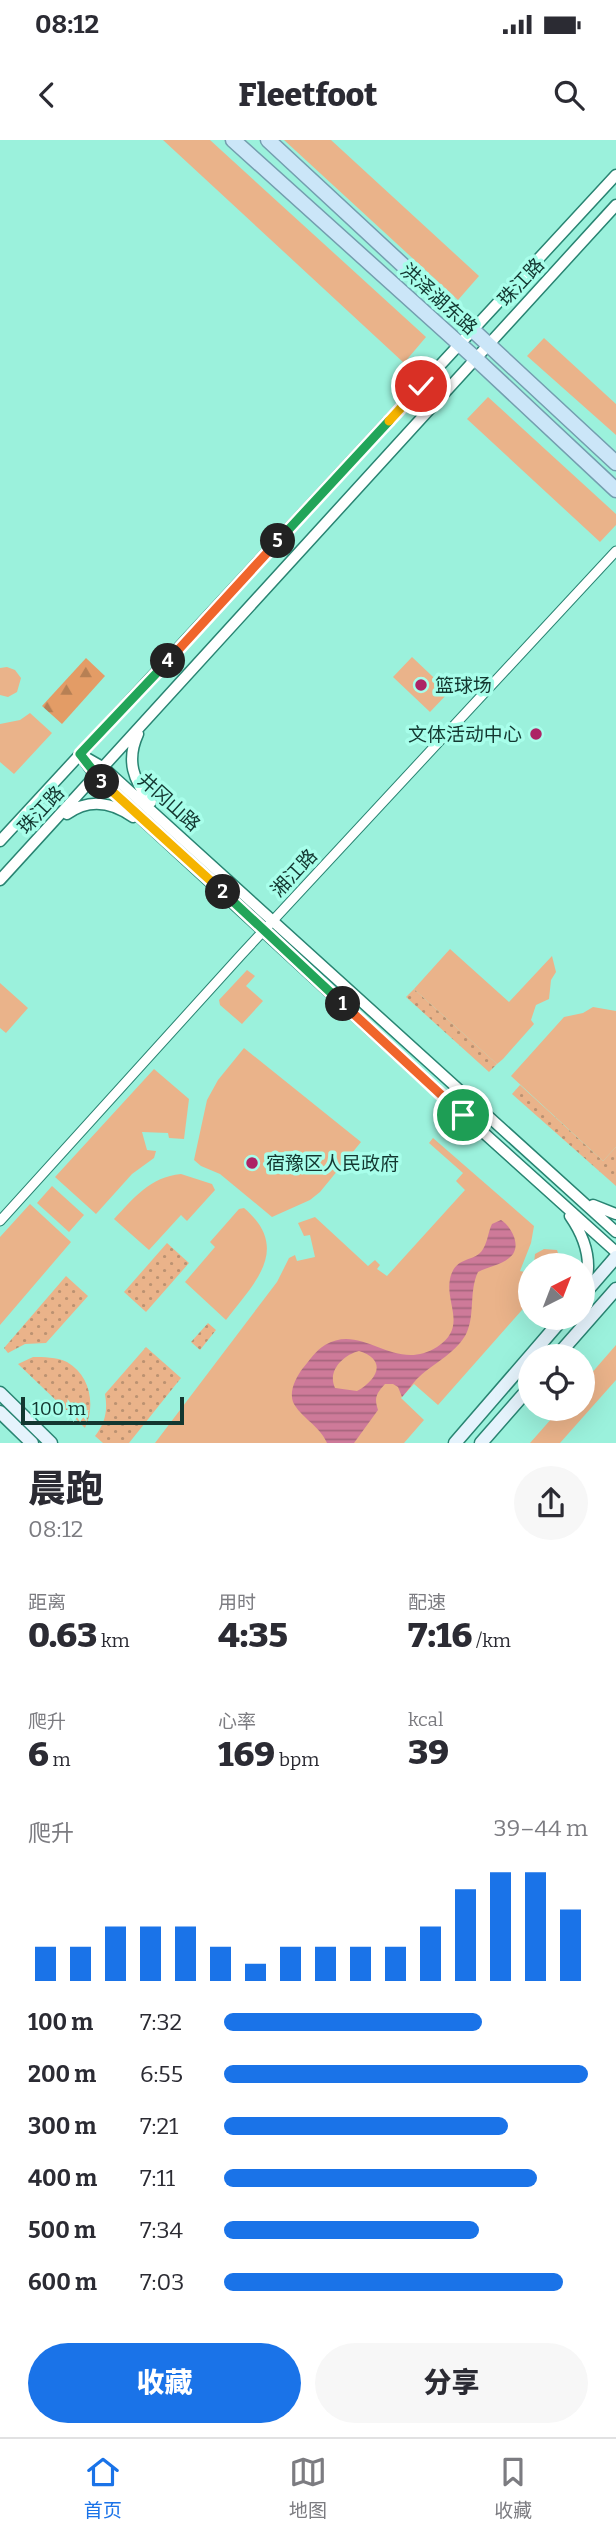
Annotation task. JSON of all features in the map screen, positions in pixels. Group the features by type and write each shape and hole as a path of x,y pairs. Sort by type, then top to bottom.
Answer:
{"main road":[{"name":"洪泽湖东路","path":"233,140 460,344 616,490"},
{"name":"洪泽湖东路","path":"268,140 616,463"},
{"path":"595,1279 616,1254"},
{"path":"595,1314 616,1289"},
{"path":"455,1443 553,1330"},
{"path":"568,1344 580,1330"},
{"path":"0,1394 51,1443"},
{"path":"481,1443 518,1401"},
{"path":"0,1412 32,1443"}],"street":[{"name":"珠江路","path":"0,841 616,174"},
{"name":"珠江路","path":"0,880 616,205"},
{"name":"湘江路","path":"0,1221 616,551"},
{"path":"142,726 131,752 136,780 140,789 185,841"},
{"name":"井冈山路","path":"80,754 104,768 616,1232"},
{"name":"井冈山路","path":"80,754 96,777 616,1254"},
{"path":"48,828 75,808 95,803 107,804 128,814 177,850"},
{"path":"567,1188 600,1209 616,1214"},
{"path":"558,1200 579,1229 588,1253"},
{"path":"595,1315 616,1301"}],"shaded area":[{"path":"163,140 210,140 426,337 404,363"},
{"path":"284,140 331,140 479,276 458,300"},
{"path":"544,338 616,404 616,435 527,356"},
{"path":"488,397 616,514 616,525 600,542 467,419"},
{"name":"篮球场","path":"412,657 449,692 430,712 393,677"},
{"path":"0,668 15,670 21,678 17,692 8,697 0,695"},
{"path":"30,713 52,733 14,774 0,762 0,724 20,720"},
{"path":"450,949 509,1002 552,956 556,972 551,980 549,999 536,1005 531,1020 534,1024 497,1064 414,989"},
{"path":"247,970 255,976 246,986 263,1001 242,1024 220,1005 219,1000"},
{"path":"0,983 28,1008 6,1033 0,1028"},
{"path":"414,989 497,1064 489,1072 406,997"},
{"path":"593,1007 616,1011 616,1147 603,1161 511,1076 564,1017 583,1013"},
{"path":"244,1048 361,1142 320,1192 310,1200 272,1217 220,1174 194,1160 207,1100 218,1080"},
{"path":"154,1069 189,1099 184,1139 169,1138 168,1133 142,1132 147,1150 156,1151 154,1158 132,1174 96,1214 55,1177"},
{"path":"520,1085 603,1161 616,1147 616,1186 512,1094"},
{"path":"433,1138 534,1226 527,1253 518,1253 518,1315 438,1405 414,1384 401,1398 424,1420 404,1443 155,1443 277,1282 289,1258 295,1255 297,1261 315,1257 310,1235 304,1236 298,1223 315,1217 368,1266 375,1260 380,1265 377,1269 387,1276 465,1190 456,1181 463,1173 429,1143"},
{"path":"181,1174 212,1184 215,1190 187,1221 181,1215 149,1250 114,1219 151,1184"},
{"path":"52,1186 84,1215 69,1232 37,1203"},
{"path":"30,1204 71,1242 0,1325 0,1237"},
{"path":"244,1208 258,1223 265,1238 267,1252 257,1279 226,1320 185,1282 215,1247 210,1242 239,1209"},
{"path":"501,1220 505,1223 512,1232 515,1249 506,1260 478,1272 471,1318 463,1339 417,1379 402,1397 398,1387 385,1384 377,1396 378,1410 354,1443 327,1443 293,1402 294,1384 303,1368 322,1347 339,1340 352,1339 407,1355 421,1354 437,1347 446,1339 453,1323 449,1288 453,1271 485,1246 492,1224","holes":["359,1351 368,1355 376,1365 370,1381 357,1391 335,1388 333,1376 342,1360"]},
{"path":"167,1243 189,1263 146,1312 124,1292"},
{"path":"544,1249 557,1250 558,1253 537,1253"},
{"path":"66,1276 88,1296 46,1343 25,1344 8,1353 4,1348"},
{"path":"208,1323 216,1330 200,1350 191,1342"},
{"path":"616,1345 616,1380 595,1404 595,1369"},
{"path":"146,1347 181,1378 129,1443 103,1443 95,1436 105,1416 105,1394"},
{"path":"33,1357 63,1360 81,1375 89,1391 90,1400 85,1428 18,1364"},
{"path":"549,1421 580,1421 560,1443 530,1443"}],"green space":[{"path":"86,658 105,676 62,724 42,706"}],"place":[{"name":"篮球场","path":"421,685"},
{"name":"文体活动中心","path":"536,734"},
{"name":"宿豫区人民政府","path":"252,1163"}],"route":[{"path":"421,386 80,754 96,777 463,1115"}]}
